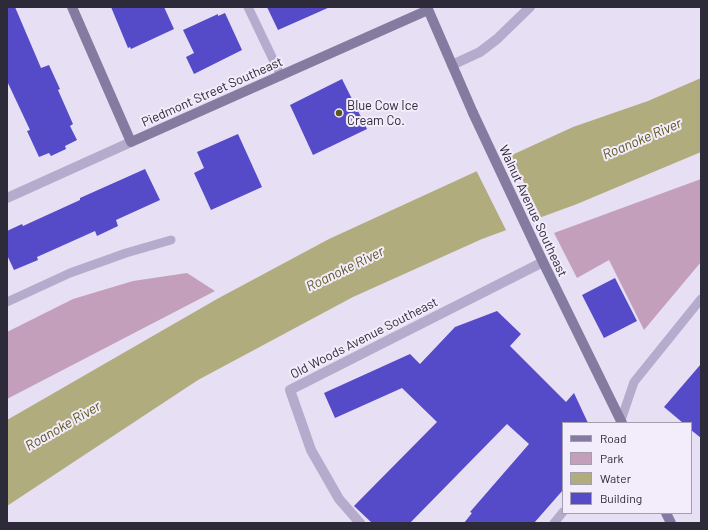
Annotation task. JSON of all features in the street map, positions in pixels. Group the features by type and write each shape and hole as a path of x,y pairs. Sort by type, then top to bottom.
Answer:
{"main road":[{"path":"72,7 131,142"},
{"name":"Piedmont Street Southeast","path":"131,142 428,9"},
{"name":"Walnut Avenue Southeast","path":"428,9 473,113 621,422"},
{"path":"666,514 671,523"}],"street":[{"path":"452,65 480,52 497,39 530,7"},
{"name":"Piedmont Street Southeast","path":"7,198 131,142"},
{"name":"Old Woods Avenue Southeast","path":"360,523 339,499 311,450 290,390 543,262"}],"lane":[{"path":"248,7 281,76"},
{"path":"7,302 70,273 126,253 170,240"},
{"path":"621,422 634,382 701,299"},
{"path":"554,523 562,513"}],"green space":[{"path":"701,179 701,262 644,330 609,260 577,278 554,233"},
{"path":"187,273 215,291 7,399 7,332 73,299 133,281"}],"water":[{"name":"Roanoke River","path":"701,78 701,152 577,204 482,239 353,297 198,380 7,506 7,420 217,299 329,239 573,127 648,101"}],"pier":[{"path":"510,154 542,219 507,232 476,170"}],"building":[{"path":"7,7 15,7 41,68 49,65 73,124 70,126 77,140 65,146 66,149 51,156 49,153 39,157 27,131 30,130 7,81"},
{"path":"111,7 164,7 174,29 131,49 130,47 128,48"},
{"path":"267,7 330,7 278,30"},
{"path":"225,13 242,50 194,74 186,57 194,53 183,30 218,14 218,16"},
{"path":"342,79 367,129 313,155 290,105"},
{"path":"238,134 262,187 211,210 194,173 204,168 197,152"},
{"path":"145,169 160,200 116,220 118,226 97,236 95,231 37,257 38,260 14,270 7,255 7,231 22,224 23,226 80,200 80,198"},
{"path":"615,278 637,321 604,338 582,295"},
{"path":"497,311 521,334 510,346 566,402 574,393 588,422 562,422 562,491 534,523 464,523 472,513 470,512 529,444 507,424 410,523 372,523 354,506 437,422 402,388 335,418 324,393 410,354 420,364 455,327"},
{"path":"701,364 701,438 692,431 692,422 682,422 664,407"}],"place":[{"name":"Blue Cow Ice Cream Co.","path":"339,113"}]}
